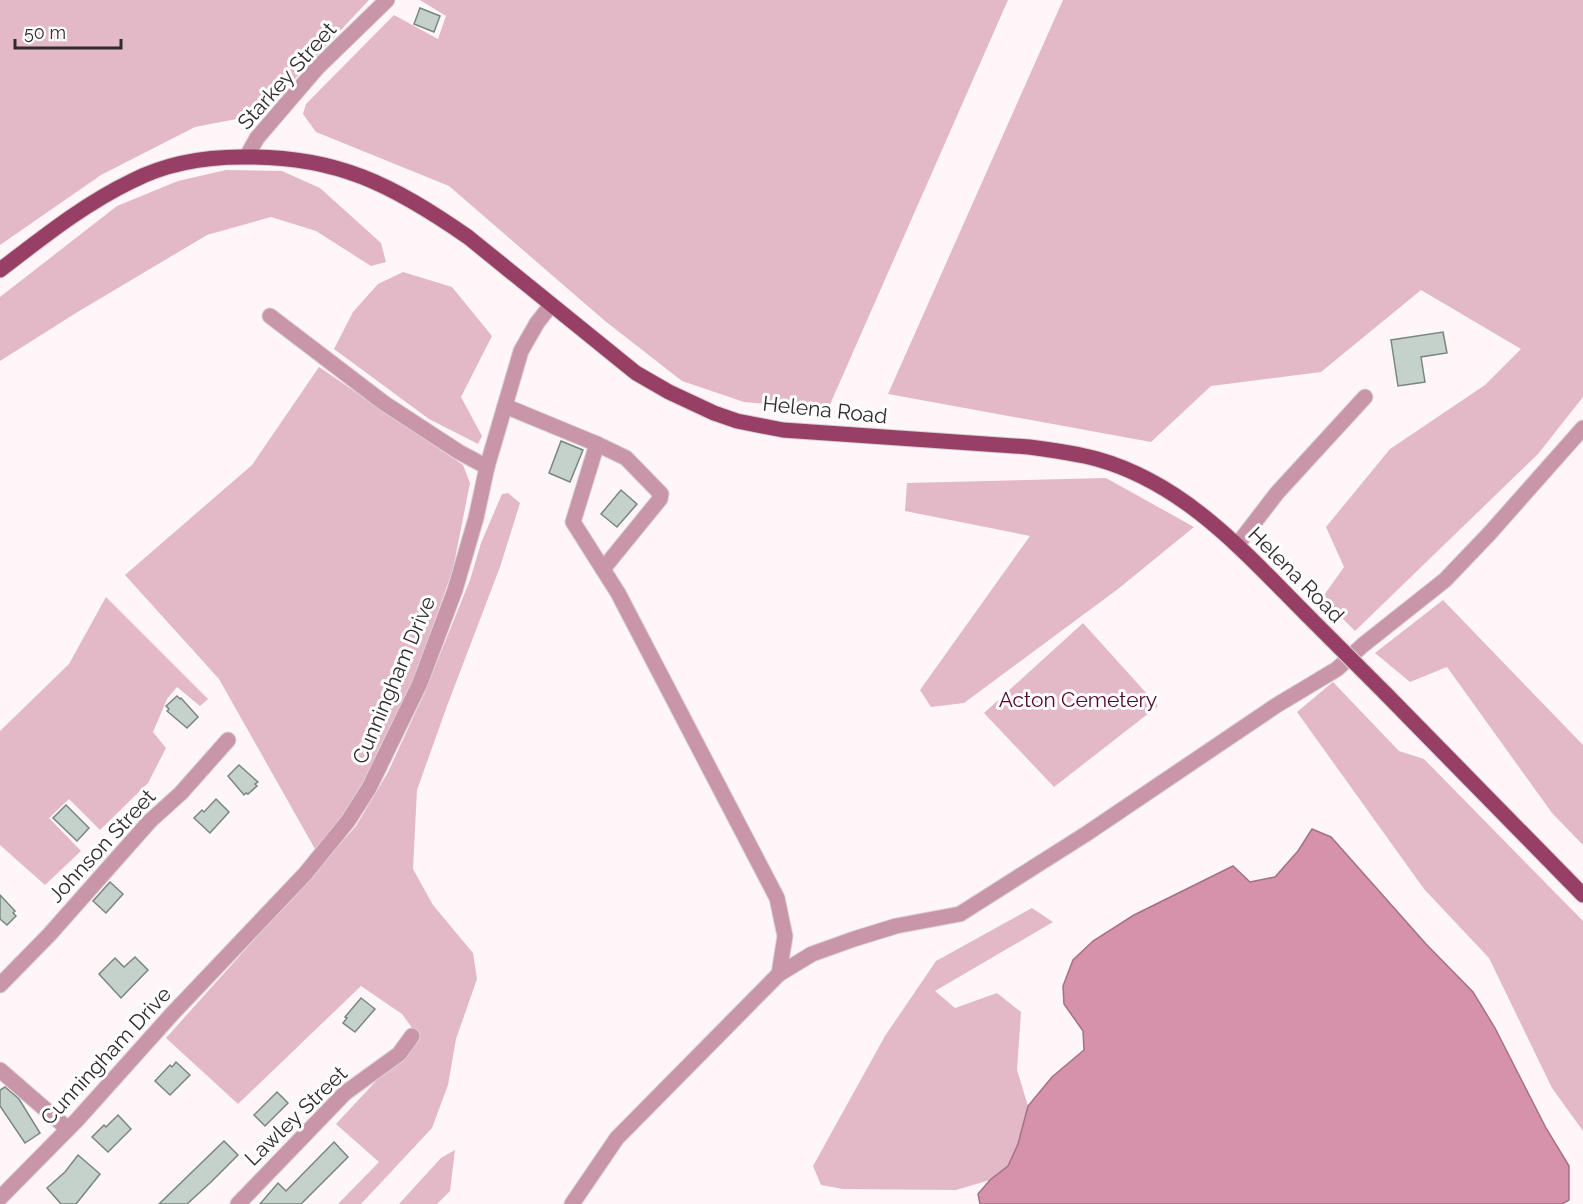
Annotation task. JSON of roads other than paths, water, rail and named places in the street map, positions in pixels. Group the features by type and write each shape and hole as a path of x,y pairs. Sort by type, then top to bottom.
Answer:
{"main road":[{"name":"Helena Road","path":"0,270 90,203 134,180 198,160 247,156 297,158 330,165 390,188 468,237 636,373 669,392 714,413 737,421 783,430 1029,447 1064,452 1097,459 1144,477 1204,516 1237,545 1583,895"}],"street":[{"name":"Starkey Street","path":"247,156 257,138 317,68 387,0"},
{"name":"Cunningham Drive","path":"0,1198 68,1129 323,855 369,788 431,658 455,590 476,518 487,467 521,351 537,323 551,305"},
{"path":"270,316 384,403 459,452 487,467"},
{"path":"1237,545 1277,493 1365,397"},
{"path":"505,406 615,451 626,458 661,494 660,499 603,569"},
{"path":"572,1204 617,1138 779,974 812,954 854,939 896,926 960,914 1086,834 1277,705 1337,669 1363,645 1444,580 1489,534 1583,428"},
{"path":"597,444 573,522 618,593 777,898 785,936 779,974"},
{"name":"Johnson Street","path":"2,982 50,935 150,821 181,793 228,740"},
{"name":"Lawley Street","path":"238,1204 345,1094 399,1054 412,1036"},
{"path":"0,1070 68,1129"}],"park label":[{"name":"Acton Cemetery","path":"1078,700"}]}
